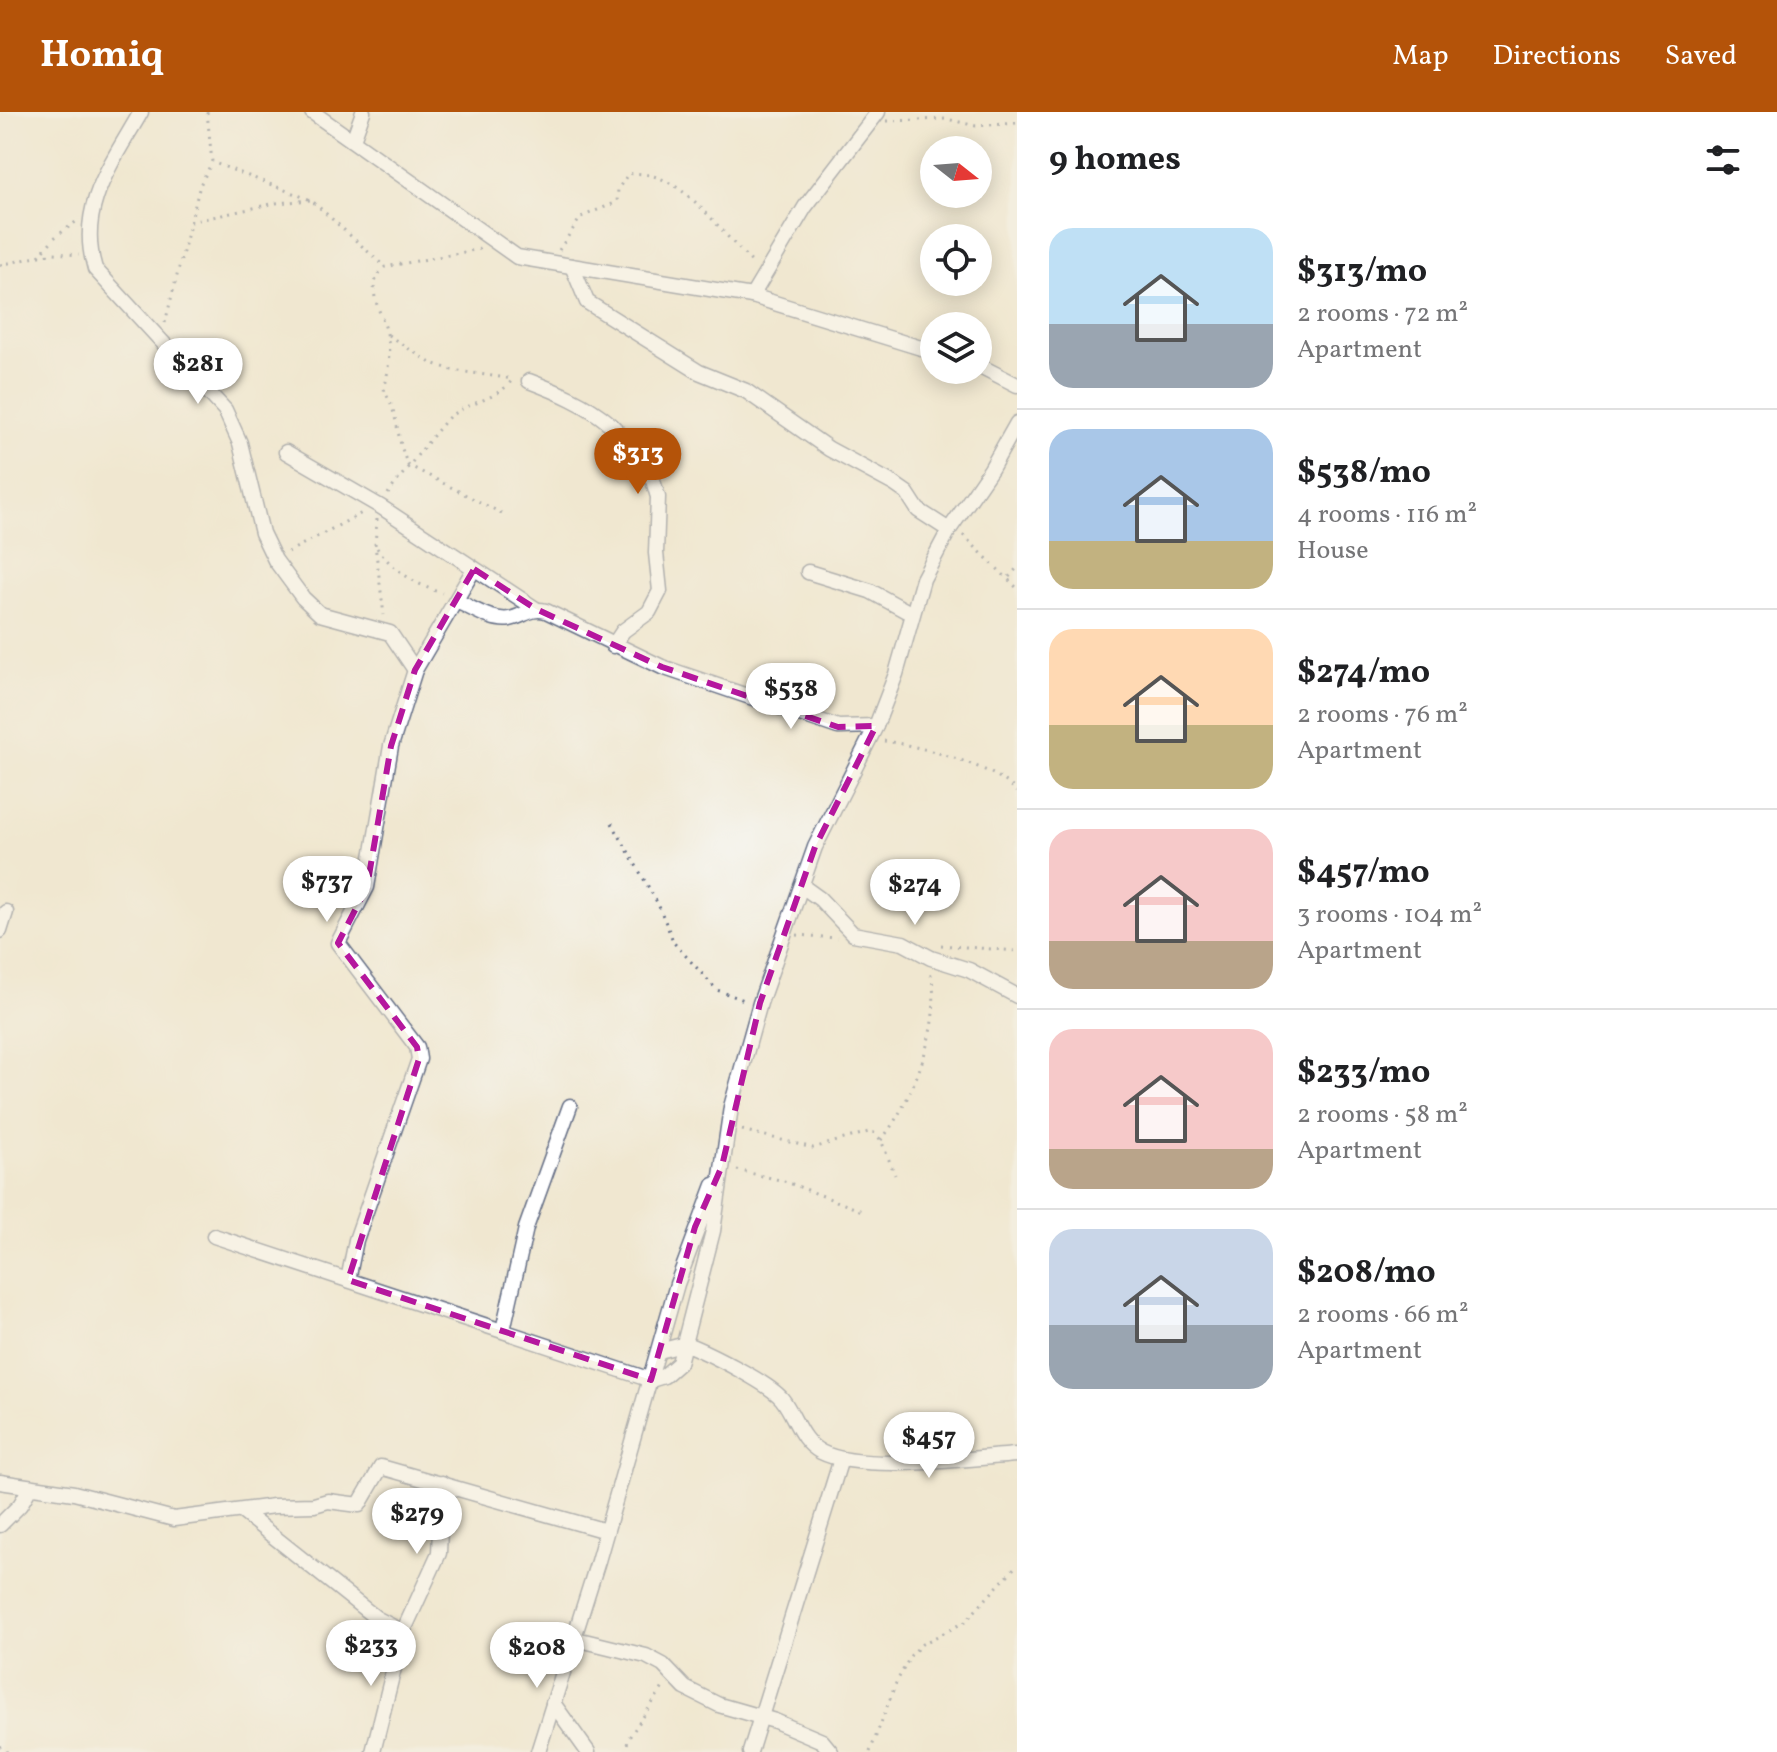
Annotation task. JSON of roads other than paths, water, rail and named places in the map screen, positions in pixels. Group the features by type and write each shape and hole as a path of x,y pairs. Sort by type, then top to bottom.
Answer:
{"street":[{"path":"141,112 107,170 90,212 91,256 95,269 225,410 240,443 258,523 275,560 320,614 390,633 415,670"},
{"path":"312,112 517,257 752,296 920,348"},
{"path":"353,140 363,112"},
{"path":"752,296 805,207 875,117"},
{"path":"572,266 587,302 699,372 746,391 829,449 894,484 907,493 918,510 949,530"},
{"path":"992,372 1017,385"},
{"path":"529,381 582,403 610,423 637,455 646,458 658,497 656,553 660,591 649,612 623,631 613,646"},
{"path":"214,1236 651,1380 664,1376 679,1363 713,1231 731,1128 731,1107 760,1003 802,886 826,820 872,732 896,674 923,579 949,530 991,469 1017,423"},
{"path":"286,452 381,507 536,609 613,646 662,667 838,727 872,732"},
{"path":"348,1280 356,1240 419,1059 417,1047 338,943 367,887 391,746 415,670 474,569"},
{"path":"808,572 870,591 912,614"},
{"path":"458,598 500,619 536,609"},
{"path":"802,886 820,899 853,934 919,951 969,970 1017,996"},
{"path":"0,931 6,912"},
{"path":"503,1330 526,1228 570,1106"},
{"path":"538,1752 695,1227 722,1166"},
{"path":"659,1351 686,1344 766,1384 781,1398 804,1439 821,1452 841,1459 917,1462 1017,1455"},
{"path":"750,1752 763,1720 841,1459"},
{"path":"0,1482 74,1493 174,1519 328,1501 359,1505 381,1467 606,1531"},
{"path":"373,1752 403,1632 439,1553 442,1483"},
{"path":"0,1525 20,1505 30,1488"},
{"path":"244,1513 376,1618 403,1632"},
{"path":"572,1638 646,1656 672,1672 685,1688 719,1705 822,1741 831,1752"},
{"path":"553,1703 588,1752"}]}
